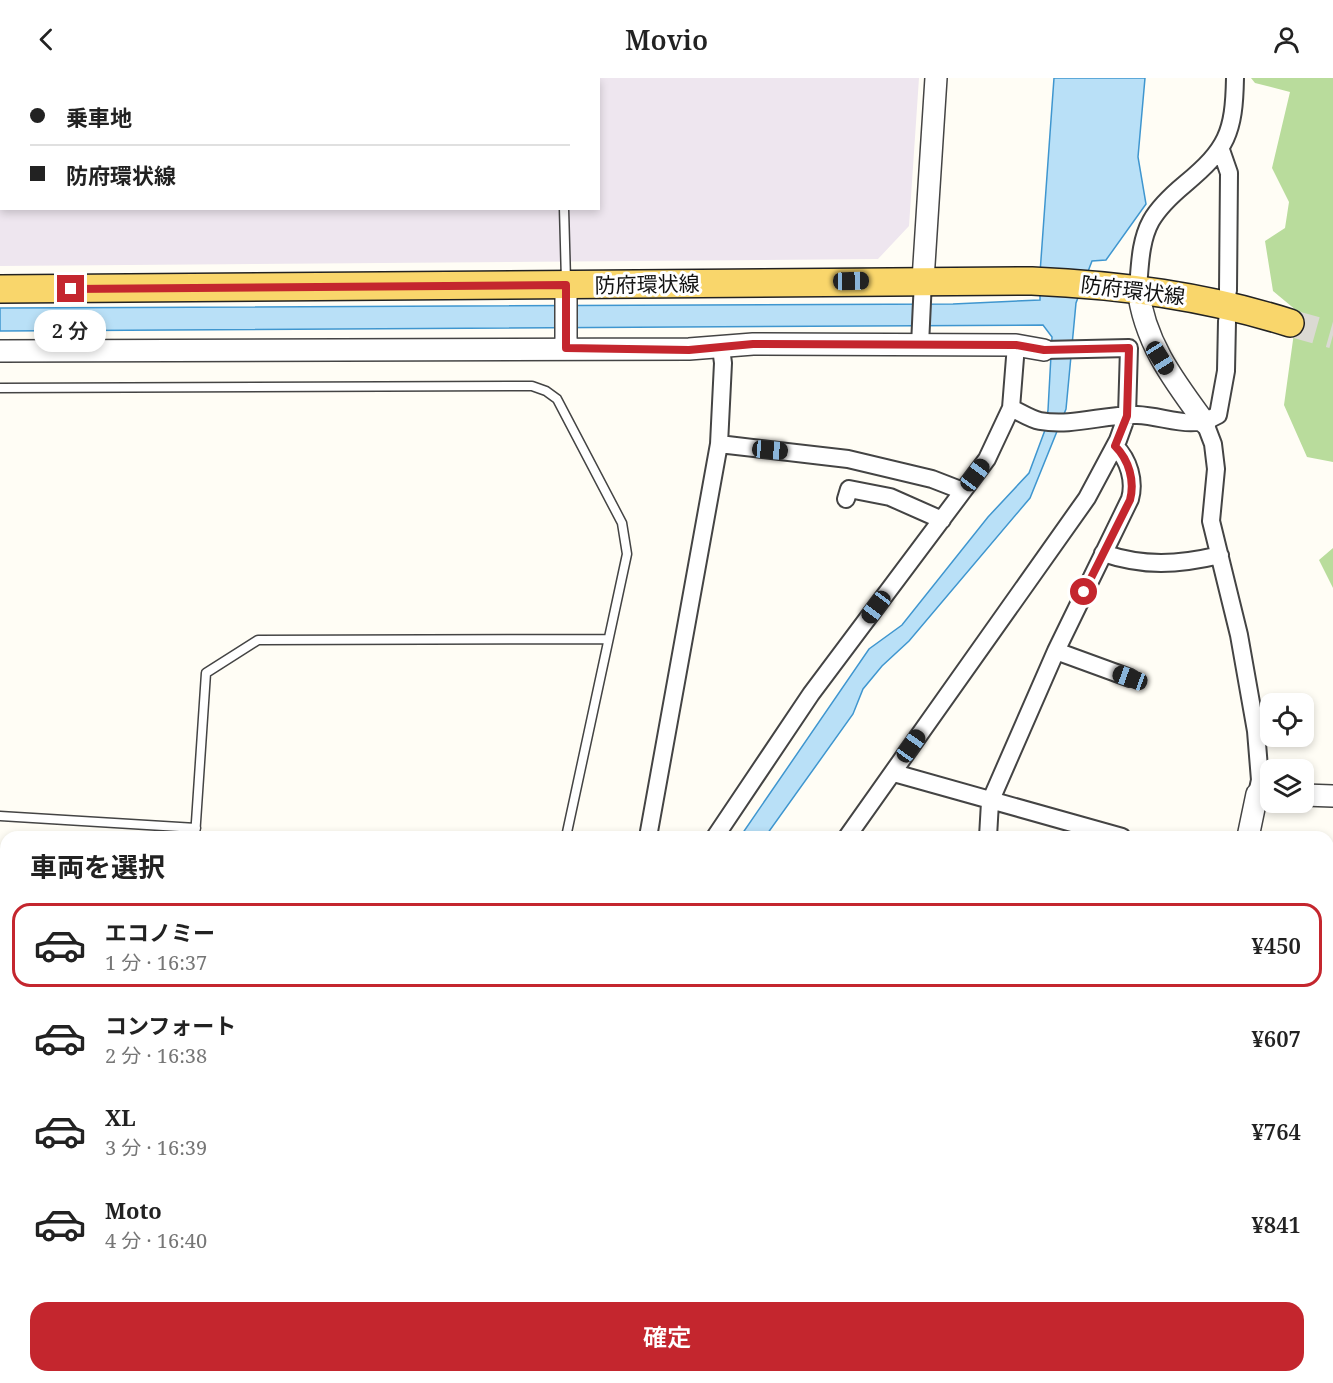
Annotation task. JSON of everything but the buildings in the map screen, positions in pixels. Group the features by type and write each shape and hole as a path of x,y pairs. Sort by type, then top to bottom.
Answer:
{"main road":[{"name":"防府環状線","path":"0,290 566,285 921,291 1032,281 1138,288 1206,299 1290,323"}],"street":[{"path":"919,342 936,78"},
{"path":"1235,78 1231,127 1221,150 1162,206 1150,222 1141,253 1138,288 1145,327 1160,358 1205,423 1213,444 1216,469 1211,520 1239,635 1256,731 1260,780"},
{"path":"1221,150 1229,173 1228,291"},
{"path":"566,285 566,344"},
{"path":"1011,408 1039,421 1069,422 1127,416 1205,423 1218,415 1226,371 1227,321"},
{"path":"0,351 566,344 721,348 753,344 919,342 1016,345 1044,350 1129,348 1127,416 1115,446 1087,498 851,831"},
{"path":"719,831 811,694 987,459 1011,408 1016,345"},
{"path":"649,831 719,444 723,363 721,348"},
{"path":"719,444 848,459 932,479 963,491"},
{"path":"988,831 990,802 1056,651 1130,500 1133,487 1122,452 1115,446"},
{"path":"846,499 849,489 890,497 942,520"},
{"path":"1103,553 1136,563 1168,565 1220,555"},
{"path":"1056,651 1130,678"},
{"path":"894,773 990,802 1102,831"},
{"path":"1314,795 1333,796"},
{"path":"1250,831 1260,806"}],"lane":[{"path":"564,210 566,285"},
{"path":"0,388 532,386 546,391 557,399 622,523 627,554 567,831"},
{"path":"195,831 206,673 258,640 608,639"},
{"path":"0,816 183,831"}],"shaded area":[{"path":"600,78 919,78 909,226 878,259 0,266 0,210 600,210"}],"green space":[{"path":"1251,78 1333,78 1333,462 1307,457 1284,405 1297,311 1273,291 1265,241 1285,228 1289,202 1272,168 1290,92 1255,83"},
{"path":"1333,548 1333,588 1319,560"}],"water":[{"path":"1054,78 1145,78 1138,157 1146,204 1106,260 1092,261 1076,303 1066,409 1030,498 909,641 882,666 863,689 853,714 769,831 744,831 869,649 902,625 988,517 1029,473 1045,430 1048,410 1052,337 1043,325 0,331 0,308 953,304 1040,300"}],"tunnel":[{"path":"1290,323 1333,335"}],"route":[{"path":"71,289 566,285 566,348 689,350 753,344 1016,345 1044,350 1129,348 1127,416 1115,446 1122,452 1132,476 1133,487 1130,500 1084,592"}]}
